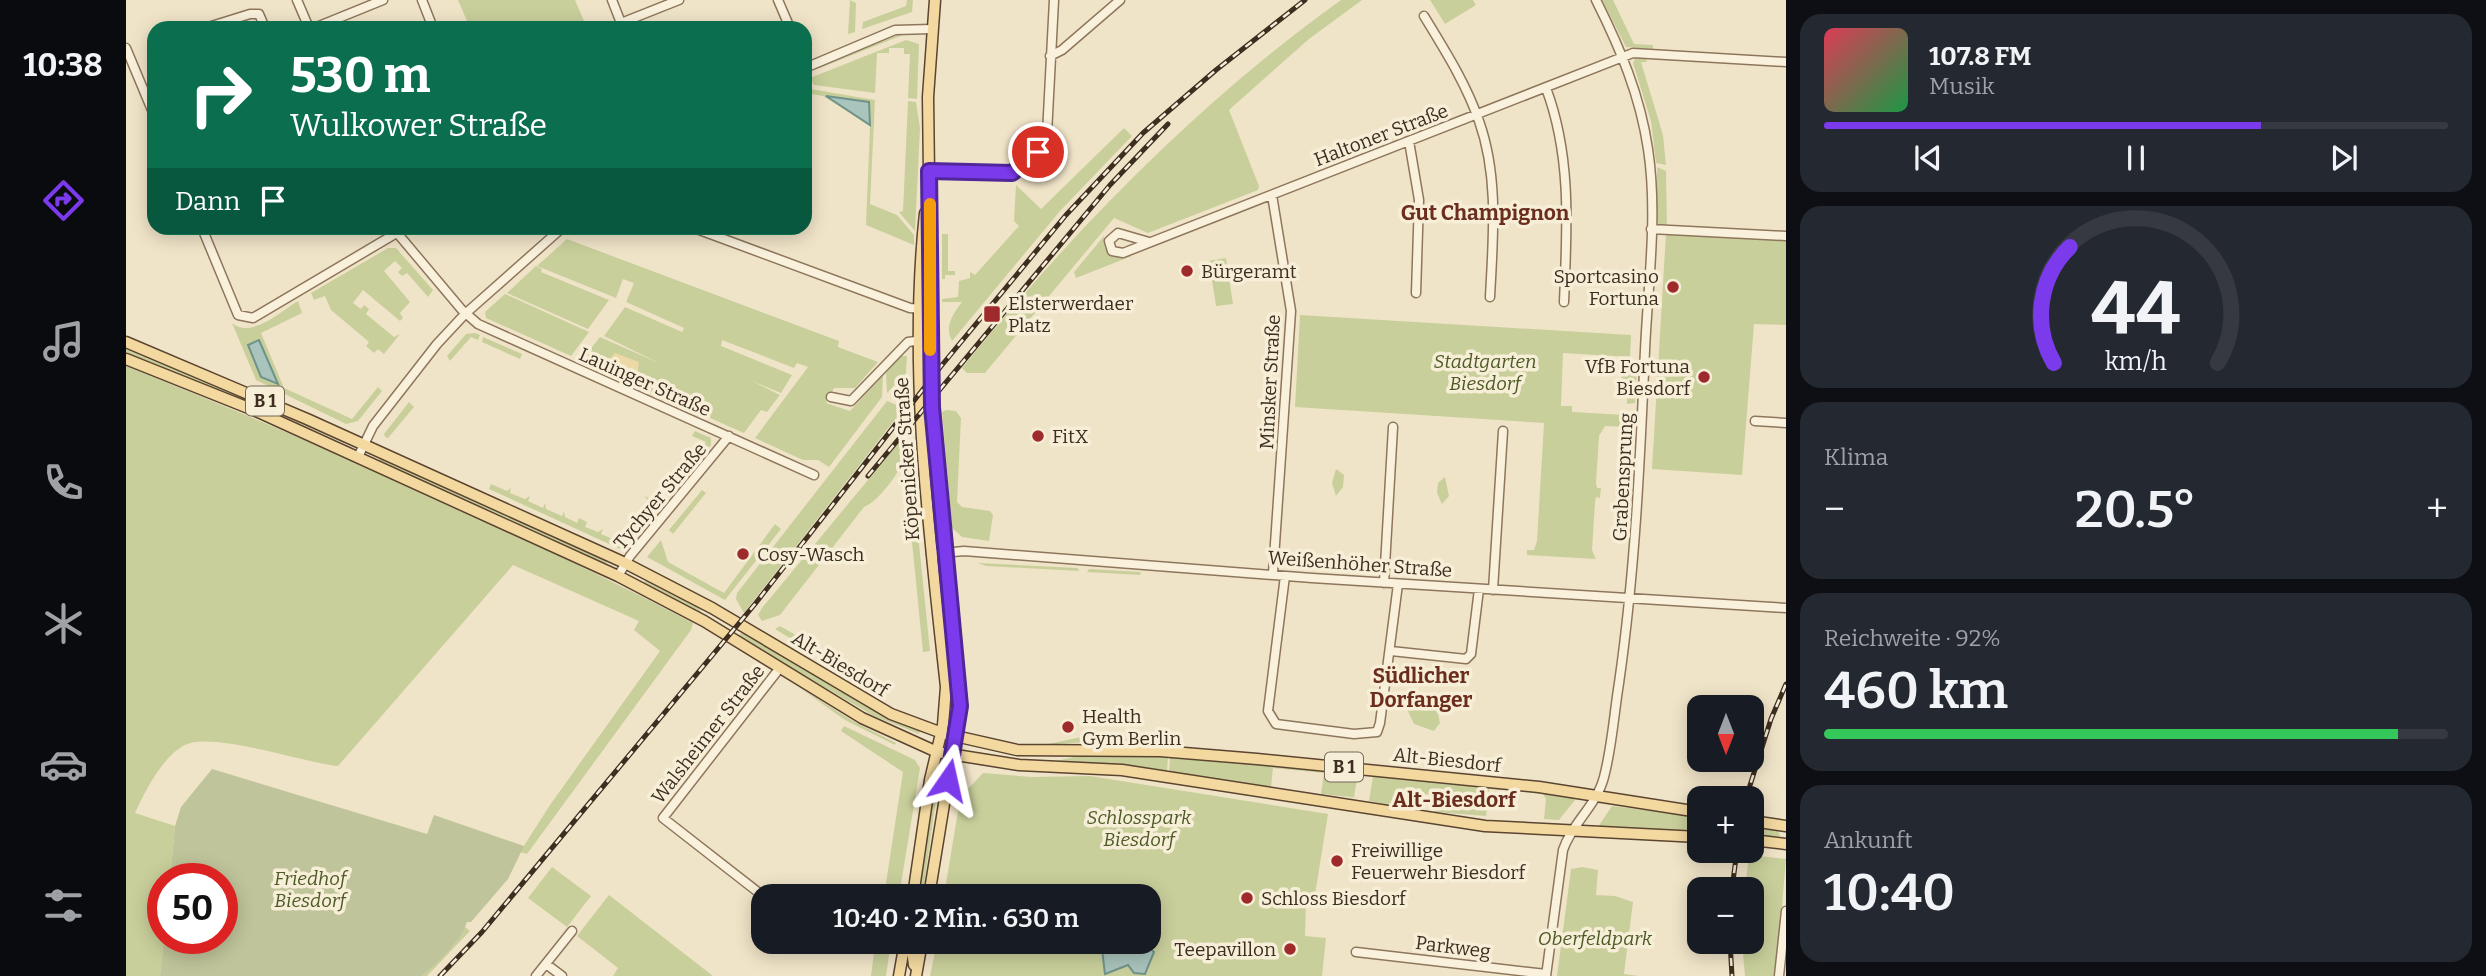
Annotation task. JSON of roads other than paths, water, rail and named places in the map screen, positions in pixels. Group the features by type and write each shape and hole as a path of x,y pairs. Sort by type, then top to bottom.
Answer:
{"main road":[{"name":"Köpenicker Straße","path":"931,884 957,737 960,698 936,473 930,340 925,309 935,0"},
{"name":"Köpenicker Straße","path":"915,884 942,733 946,687 922,464 918,340 925,309"},
{"name":"Alt-Biesdorf","path":"126,342 625,563 712,608 891,714 942,733 1017,750 1160,751 1597,794 1687,810"},
{"name":"Alt-Biesdorf","path":"126,359 256,411 618,576 704,621 862,718 953,757 1019,765 1122,770 1427,819 1569,832 1687,837"},
{"path":"1764,823 1786,826"},
{"path":"1764,841 1786,844"},
{"path":"900,976 903,954"},
{"path":"913,954 916,976"},
{"path":"916,976 920,954"}],"street":[{"path":"297,0 308,21"},
{"path":"330,21 383,0"},
{"path":"422,0 430,21"},
{"path":"611,0 620,21"},
{"path":"626,21 679,0"},
{"path":"778,0 787,21"},
{"path":"929,176 1012,173 1034,157 1048,134 1054,0"},
{"path":"1050,56 1062,50 1120,0"},
{"name":"Grabensprung","path":"1595,0 1623,57 1644,124 1648,148 1651,229 1631,598 1604,777 1597,794"},
{"path":"228,21 259,14 262,21"},
{"path":"1424,16 1463,84 1476,115 1488,156 1492,190 1490,297"},
{"path":"812,64 895,30 932,29"},
{"path":"126,48 147,89"},
{"name":"Haltoner Straße","path":"1149,242 1633,53 1786,62"},
{"path":"1546,88 1558,127 1566,181 1564,302"},
{"path":"1409,141 1419,200 1416,293"},
{"name":"Minsker Straße","path":"1272,195 1291,311 1273,573"},
{"path":"1651,229 1786,236"},
{"path":"205,235 238,314 244,318 253,318 386,235"},
{"name":"Lauinger Straße","path":"398,235 465,314 478,324 814,475"},
{"path":"358,457 380,417 465,314 554,235"},
{"path":"713,235 910,309 925,309"},
{"path":"831,397 851,401 908,342 930,340"},
{"path":"1755,421 1786,423"},
{"path":"1384,583 1394,427"},
{"path":"1493,590 1503,431"},
{"name":"Tychyer Straße","path":"618,576 625,563 729,436"},
{"name":"Weißenhöher Straße","path":"932,554 945,552 1786,608"},
{"path":"1285,576 1269,711 1276,724 1354,734 1377,732 1391,651 1398,584"},
{"path":"1391,651 1466,659 1471,654 1479,589"},
{"name":"Walsheimer Straße","path":"751,887 663,818 779,669"},
{"path":"1546,975 1563,850 1569,832 1597,794"},
{"path":"1779,976 1786,911"},
{"path":"537,976 572,931"},
{"name":"Parkweg","path":"1356,952 1546,975"},
{"path":"546,964 562,976"}],"water":[{"path":"826,96 869,102 870,125"},
{"path":"259,340 278,384 261,377 248,345"},
{"path":"1103,954 1153,954 1145,974 1134,973 1128,965 1105,974"}],"railway":[{"path":"440,976 482,932 755,604 942,365 1066,215 1143,133 1216,70 1305,0"},
{"path":"868,476 1110,185 1168,124"},
{"path":"1750,786 1771,719 1786,684"},
{"path":"1734,877 1735,863"},
{"path":"1731,954 1732,976"}],"place":[{"name":"Bürgeramt","path":"1187,271"},
{"name":"Sportcasino Fortuna","path":"1673,287"},
{"name":"Elsterwerdaer Platz","path":"992,314"},
{"name":"VfB Fortuna Biesdorf","path":"1704,377"},
{"name":"FitX","path":"1038,436"},
{"name":"Cosy-Wasch","path":"743,554"},
{"name":"Health Gym Berlin","path":"1068,727"},
{"name":"Freiwillige Feuerwehr Biesdorf","path":"1337,861"},
{"name":"Schloss Biesdorf","path":"1247,898"},
{"name":"Teepavillon","path":"1290,949"}],"district":[{"name":"Gut Champignon","path":"1485,213"},
{"name":"Südlicher Dorfanger","path":"1421,688"},
{"name":"Alt-Biesdorf","path":"1454,800"}],"park label":[{"name":"Stadtgarten Biesdorf","path":"1485,372"},
{"name":"Schlosspark Biesdorf","path":"1139,828"},
{"name":"Friedhof Biesdorf","path":"310,889"},
{"name":"Oberfeldpark","path":"1595,938"}]}
